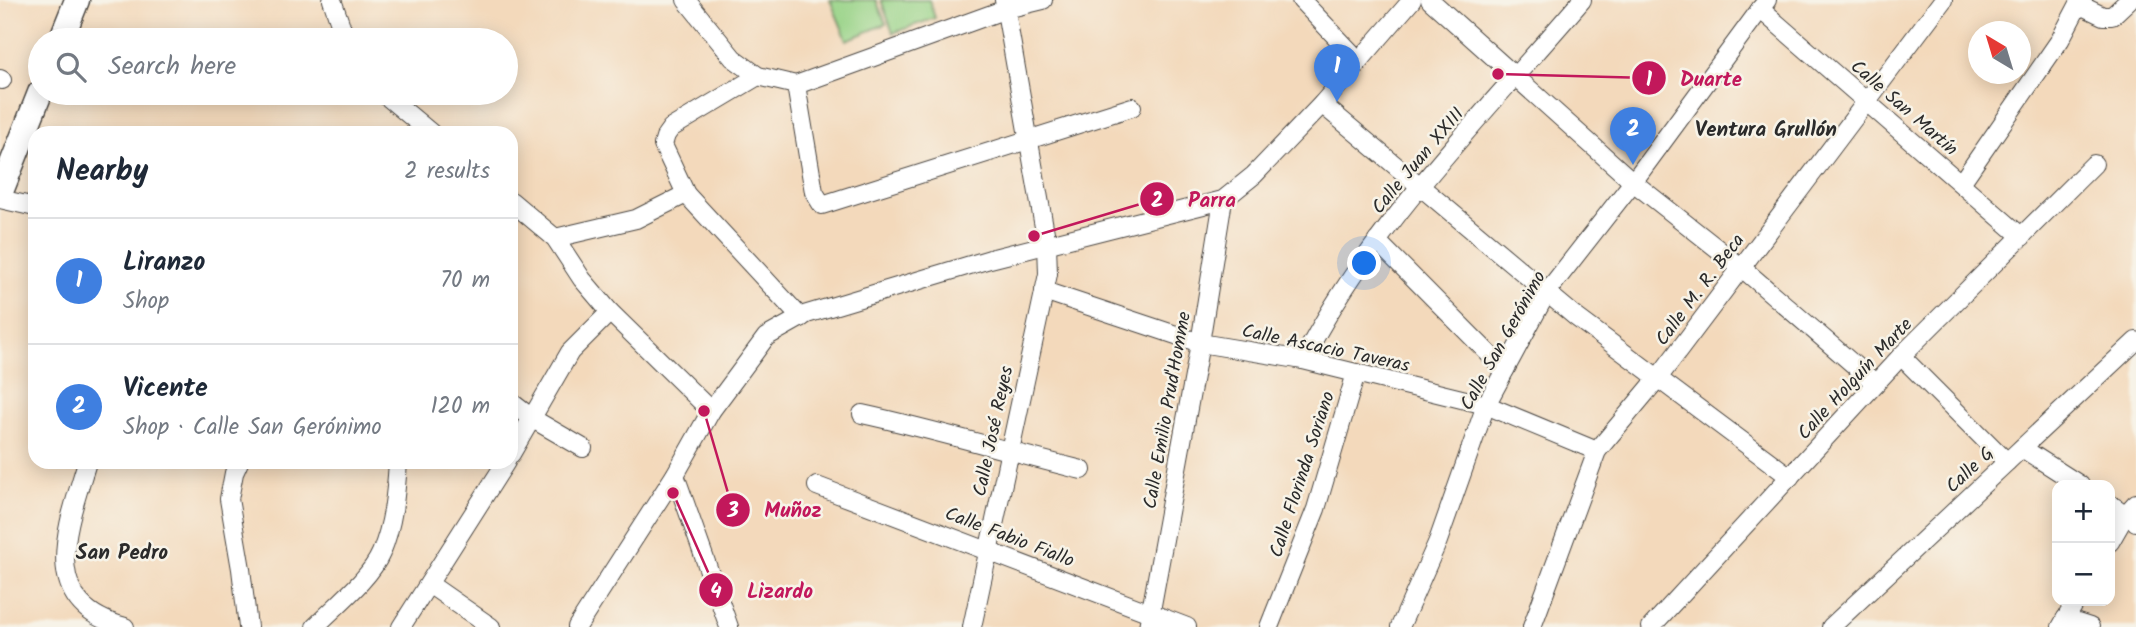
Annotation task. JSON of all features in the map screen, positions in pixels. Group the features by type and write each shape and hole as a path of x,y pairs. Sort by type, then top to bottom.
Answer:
{"street":[{"path":"66,28 77,0"},
{"path":"332,0 342,28"},
{"path":"686,0 733,58 758,76 796,85 1005,4 1043,0"},
{"path":"1301,0 1359,61"},
{"path":"577,627 676,475 711,411 766,337 800,318 990,259 1223,200 1255,175 1322,104 1412,0"},
{"path":"1430,0 1633,182 1742,268 1875,383"},
{"name":"Calle Juan XXIII","path":"1303,359 1323,320 1377,241 1420,186 1582,0"},
{"name":"Calle M. R. Beca","path":"1532,627 1597,451 1658,378 1943,0"},
{"path":"1961,183 2014,109 2081,2 2103,16 2112,16 2129,0"},
{"name":"Calle José Reyes","path":"972,627 1048,274 1047,244 1005,4"},
{"name":"Calle San Martín","path":"1764,5 1866,100 2022,237"},
{"name":"Calle San Gerónimo","path":"1401,627 1438,541 1486,405 1547,292 1633,182 1764,5"},
{"path":"758,76 671,128 663,145 686,194 800,318"},
{"path":"796,85 814,191 822,205 1132,107"},
{"path":"1322,104 1576,317 1790,477"},
{"path":"28,205 0,197 35,105"},
{"path":"397,105 423,126"},
{"name":"Calle Holguín Marte","path":"1651,627 1875,383 2094,164"},
{"path":"555,238 636,219 686,194"},
{"name":"Calle Emilio Prud'Homme","path":"1149,620 1200,343 1223,200"},
{"path":"518,207 555,238 582,279 610,312 711,411"},
{"path":"1377,241 1506,370"},
{"name":"Calle Ascacio Taveras","path":"1044,291 1200,343 1303,359 1486,405 1597,451"},
{"path":"518,443 570,352 610,312"},
{"name":"Calle G","path":"1831,627 2136,341"},
{"path":"1901,356 2007,462"},
{"name":"Calle Florinda Soriano","path":"1269,627 1316,509 1356,373"},
{"path":"518,407 583,449"},
{"path":"862,414 918,426 1083,470"},
{"path":"2022,449 2072,480"},
{"path":"85,469 66,530 64,565 72,592 84,607 113,626"},
{"path":"236,469 229,499 248,627"},
{"path":"315,627 363,578 380,555 395,501 397,469"},
{"path":"401,627 502,469"},
{"path":"676,475 729,627"},
{"name":"Calle Fabio Fiallo","path":"817,486 988,550 1149,620 1187,627"},
{"path":"2115,506 2133,513 2115,536"},
{"path":"429,584 491,627"},
{"path":"2073,606 2063,623 2090,627"}],"green space":[{"path":"830,0 876,0 886,24 847,40"},
{"path":"881,0 929,0 935,18 893,33"}],"place":[{"name":"Duarte","path":"1498,74"},
{"name":"Liranzo","path":"1337,102"},
{"name":"Vicente","path":"1633,165"},
{"name":"Parra","path":"1034,236"},
{"name":"Muñoz","path":"704,411"},
{"name":"Lizardo","path":"673,493"}],"district":[{"name":"Ventura Grullón","path":"1766,129"},
{"name":"San Pedro","path":"122,552"}]}
